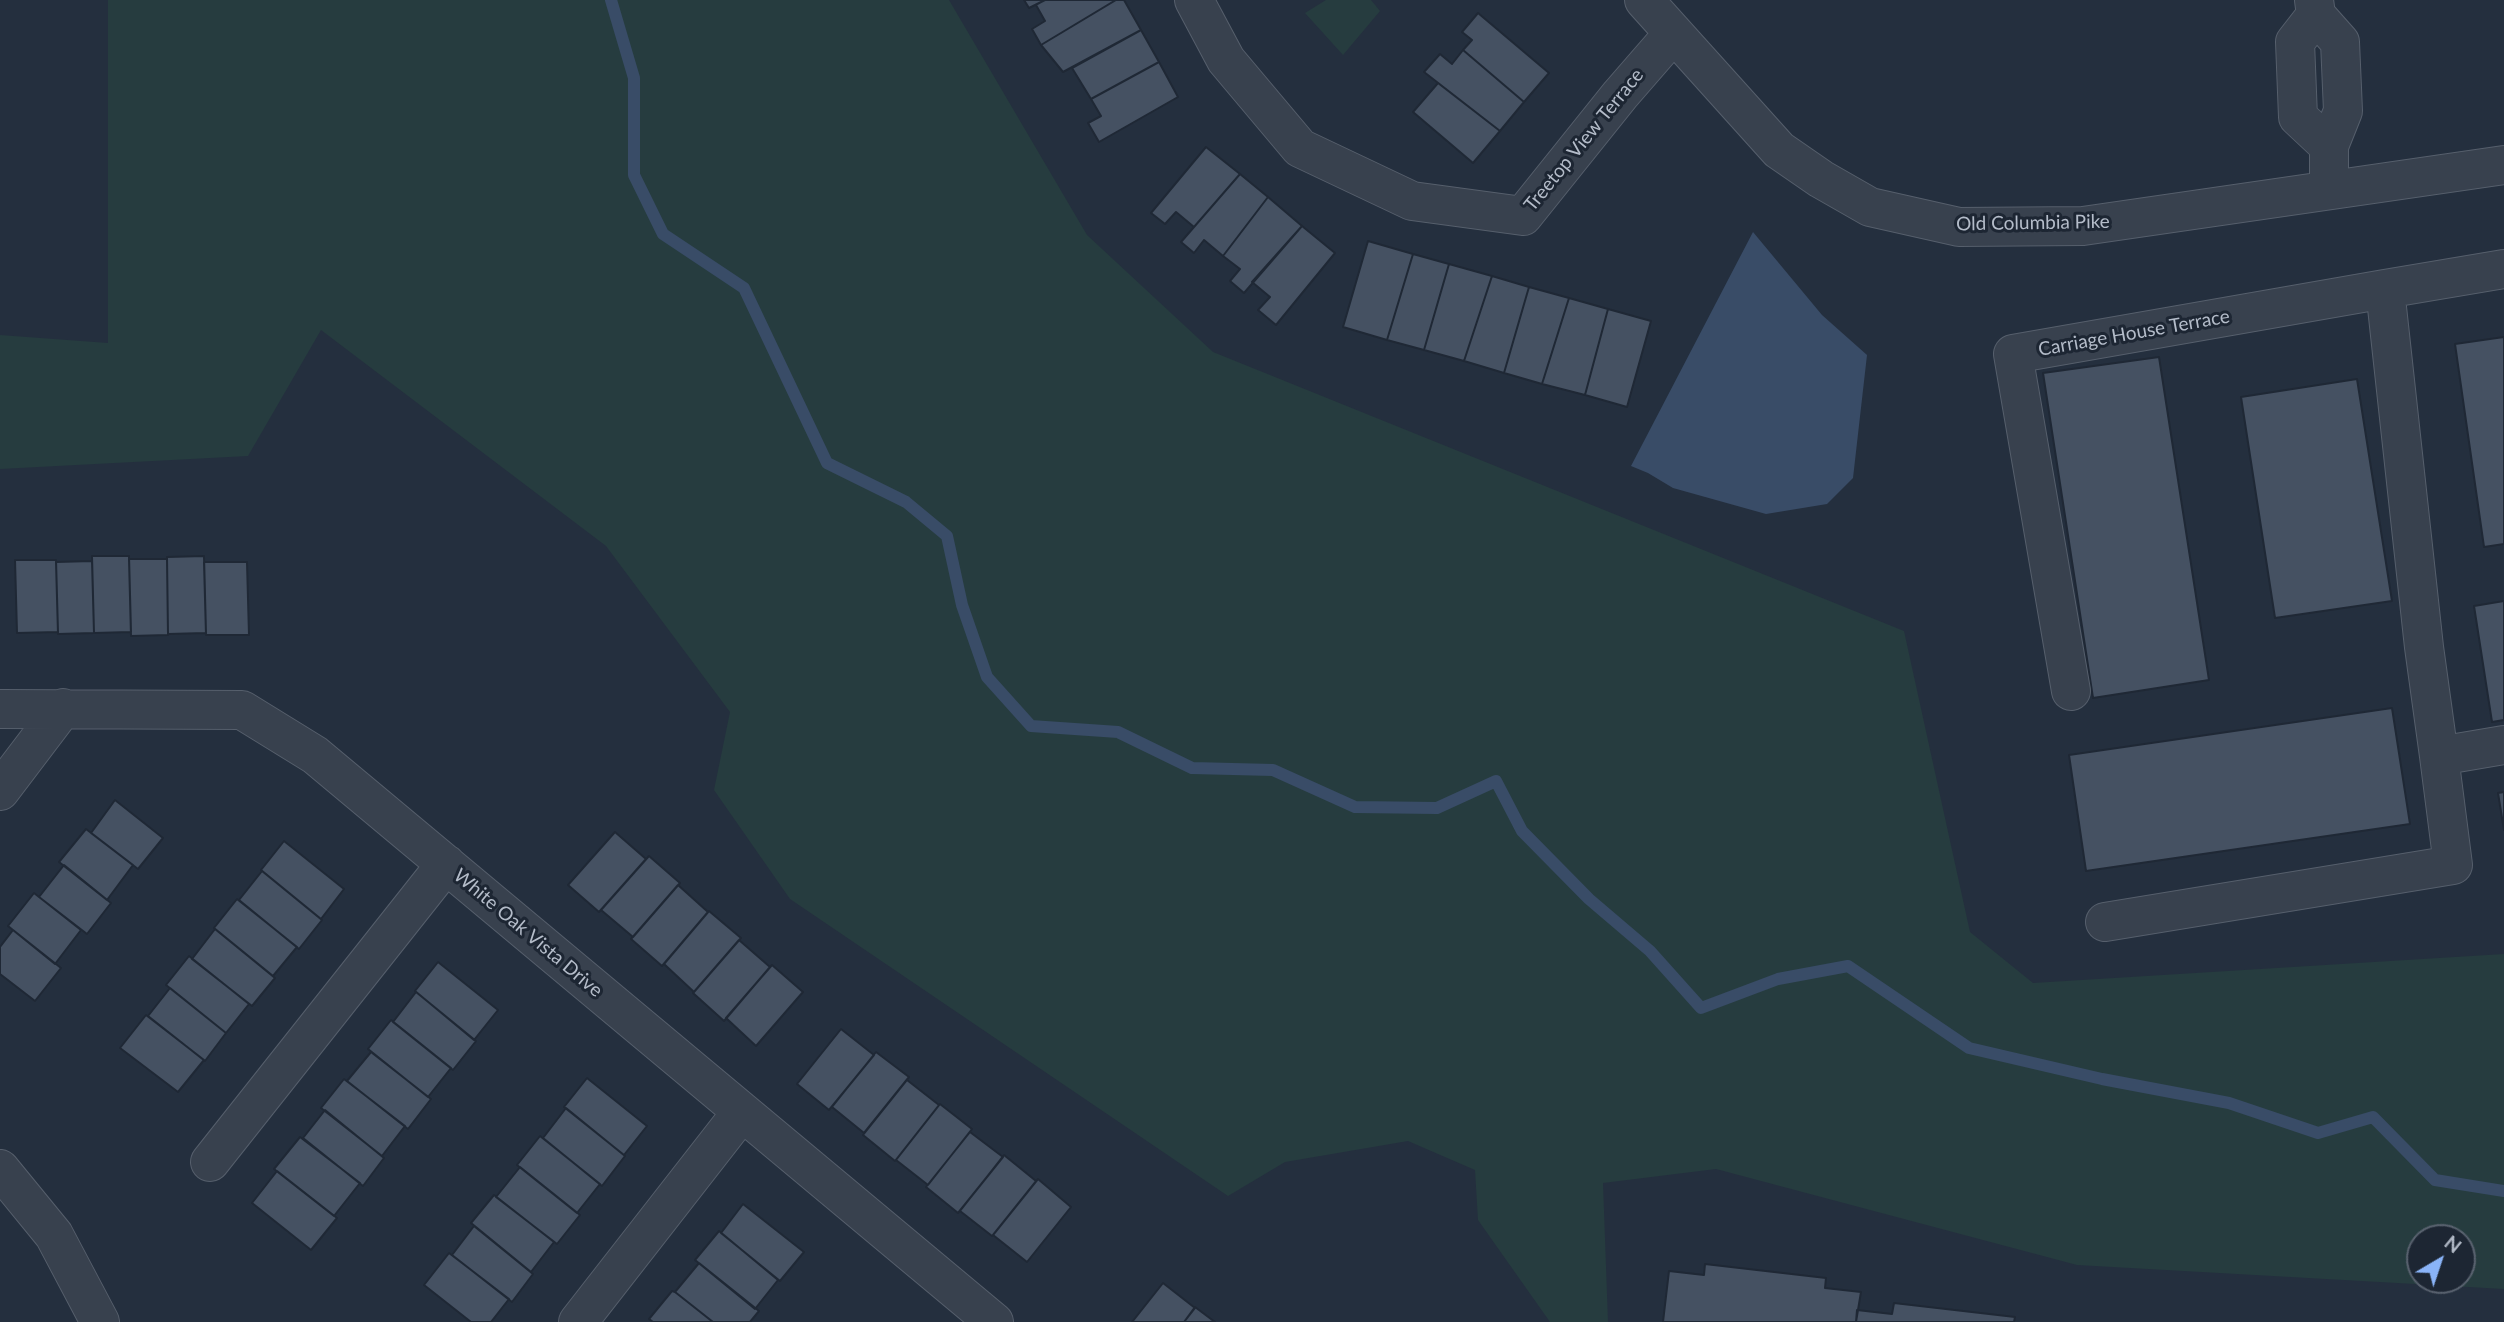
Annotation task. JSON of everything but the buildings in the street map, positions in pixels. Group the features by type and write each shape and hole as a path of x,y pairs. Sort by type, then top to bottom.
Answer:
{"street":[{"name":"Treetop View Terrace","path":"1194,0 1226,60 1300,148 1412,201 1523,216 1620,95 1673,34"},
{"name":"Old Columbia Pike","path":"1644,0 1779,150 1821,179 1870,207 1959,227 2083,226 2504,166"},
{"path":"2315,8 2295,42 2298,117 2329,146 2329,190"},
{"name":"Carriage House Terrace","path":"2071,691 2013,354 2504,269"},
{"path":"2105,922 2453,865 2385,289"},
{"path":"0,791 63,708"},
{"name":"White Oak Vista Drive","path":"0,709 243,710 315,755 993,1322"},
{"path":"2439,756 2504,745"},
{"path":"210,1162 446,864"},
{"path":"578,1322 741,1113"},
{"path":"0,1169 54,1235 100,1322"}],"green space":[{"path":"108,0 949,0 1087,235 1213,352 1904,631 1970,932 2033,983 2504,954 2504,1289 2476,1287 2476,1224 2406,1224 2406,1283 2077,1265 1716,1169 1603,1183 1608,1322 1550,1322 1478,1220 1475,1170 1408,1141 1285,1162 1228,1196 790,899 714,790 730,712 606,546 321,330 248,456 0,469 0,335 108,343"},
{"path":"1326,0 1371,0 1380,11 1343,55 1305,13"}],"water":[{"path":"1753,232 1822,315 1867,355 1853,478 1827,504 1766,514 1673,488 1631,466"}],"waterway":[{"path":"611,0 634,78 634,175 663,234 744,288 827,463 906,502 947,536 962,605 987,677 1031,726 1118,732 1192,768 1273,770 1355,807 1437,808 1496,781 1522,831 1589,899 1650,951 1701,1008 1778,979 1848,966 1969,1048 2102,1079 2229,1103 2318,1133 2373,1117 2435,1180 2504,1191"}]}
